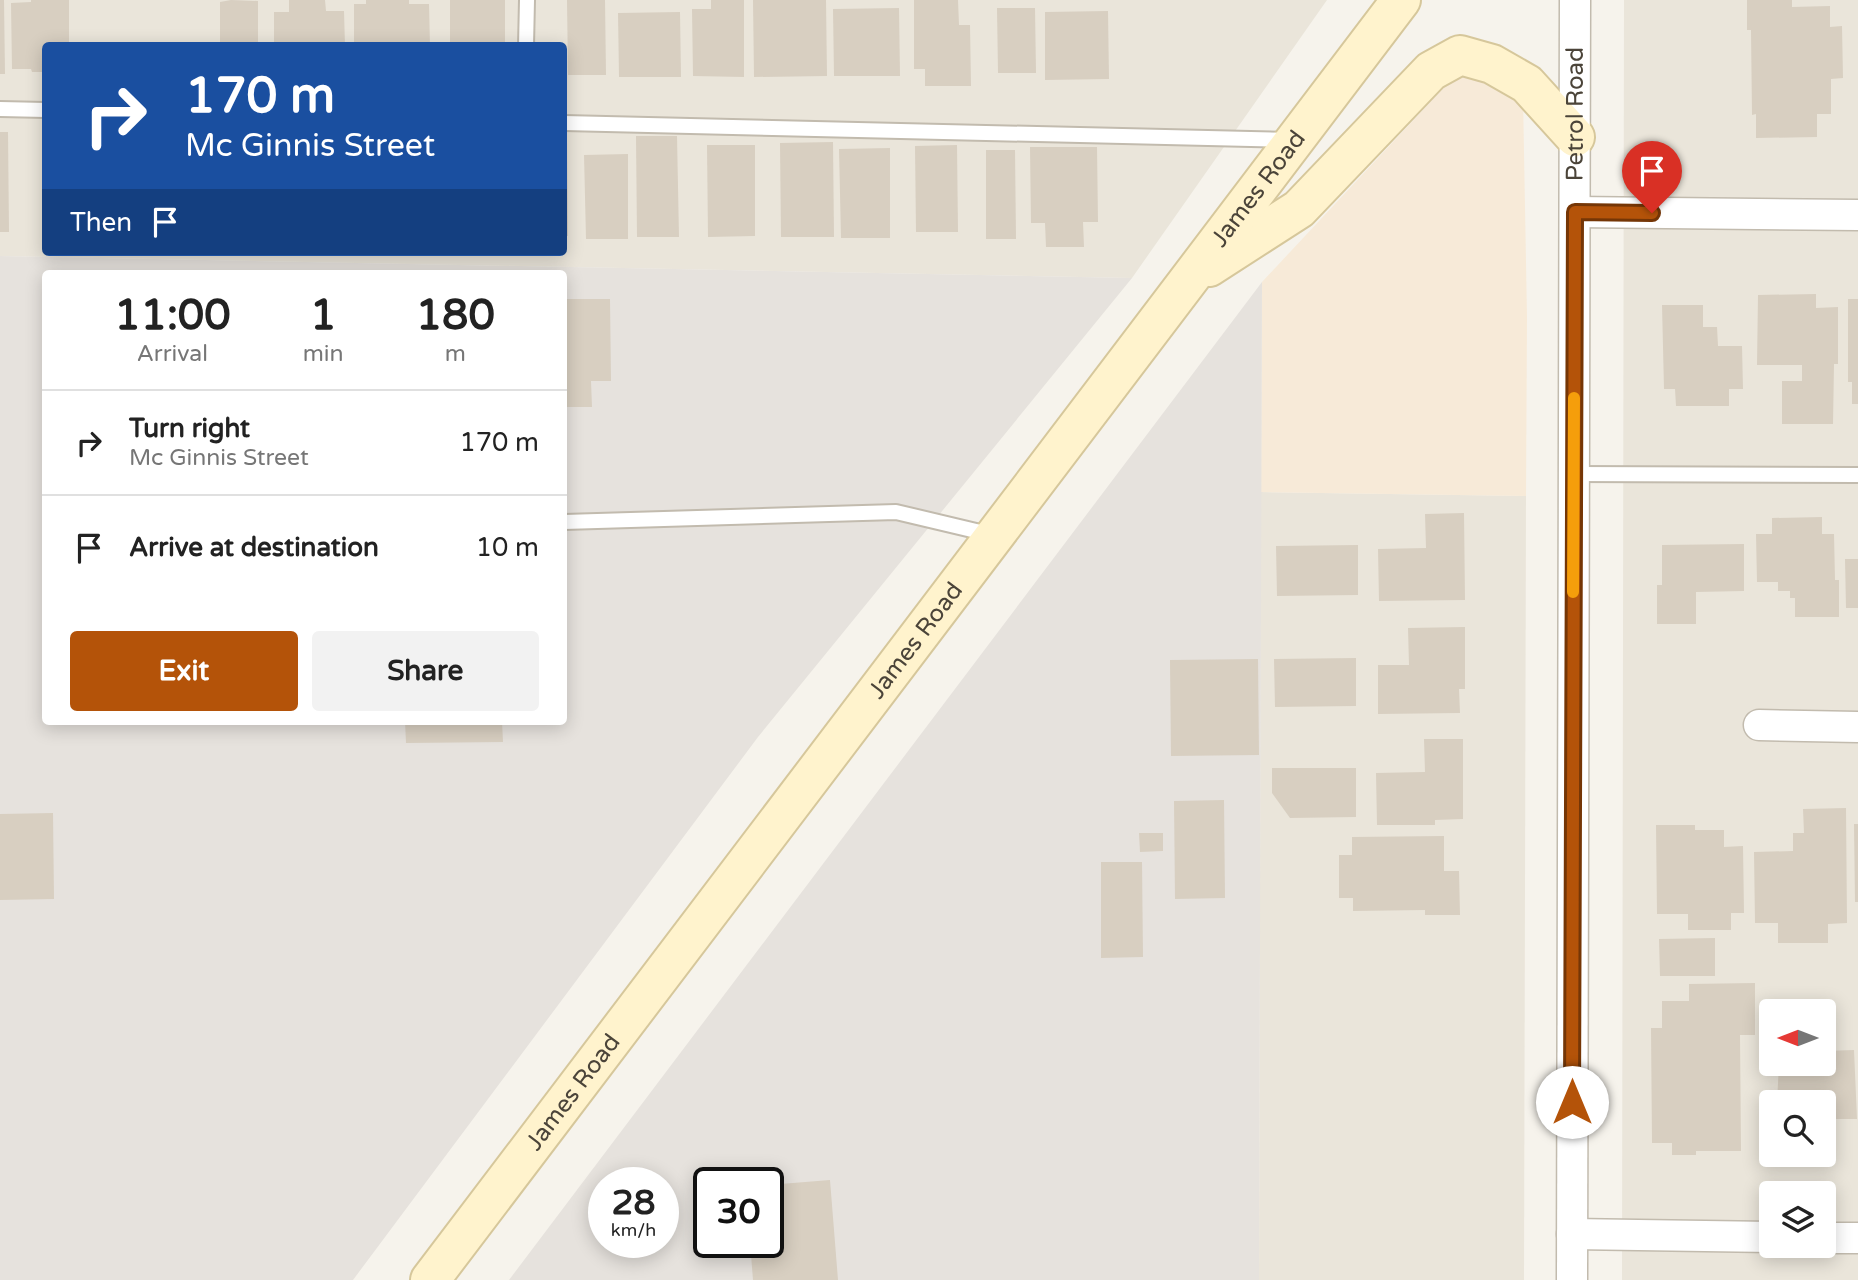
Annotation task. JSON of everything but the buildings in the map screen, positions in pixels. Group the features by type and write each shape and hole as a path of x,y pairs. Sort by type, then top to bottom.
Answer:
{"main road":[{"name":"James Road","path":"430,1280 1401,0"},
{"path":"1187,282 1299,209 1431,71 1460,55 1492,64 1527,84 1575,137"}],"street":[{"name":"Petrol Road","path":"1572,1280 1575,0"},
{"path":"1575,212 1858,215"},
{"path":"1759,725 1858,727"},
{"path":"1572,1234 1759,1237"},
{"path":"1836,1238 1858,1238"}],"lane":[{"path":"526,42 527,0"},
{"path":"0,109 42,110"},
{"path":"567,122 1294,140"},
{"path":"1574,474 1858,475"},
{"path":"567,522 896,512 994,536"}],"shaded area":[{"path":"0,0 1327,0 1132,278 0,256"},
{"path":"1624,0 1858,0 1858,1280 1622,1280"},
{"path":"1465,65 1523,97 1527,317 1526,496 1261,492 1262,282"},
{"path":"0,256 1132,278 758,737 353,1280 0,1280"},
{"path":"1262,282 1259,1280 509,1280 588,1175 588,1258 679,1258 679,1167 594,1167"},
{"path":"1261,492 1526,496 1524,1280 1259,1280"}],"slow traffic":[{"path":"1573,592 1574,398"}],"route":[{"path":"1572,1102 1575,212 1652,213"}]}
